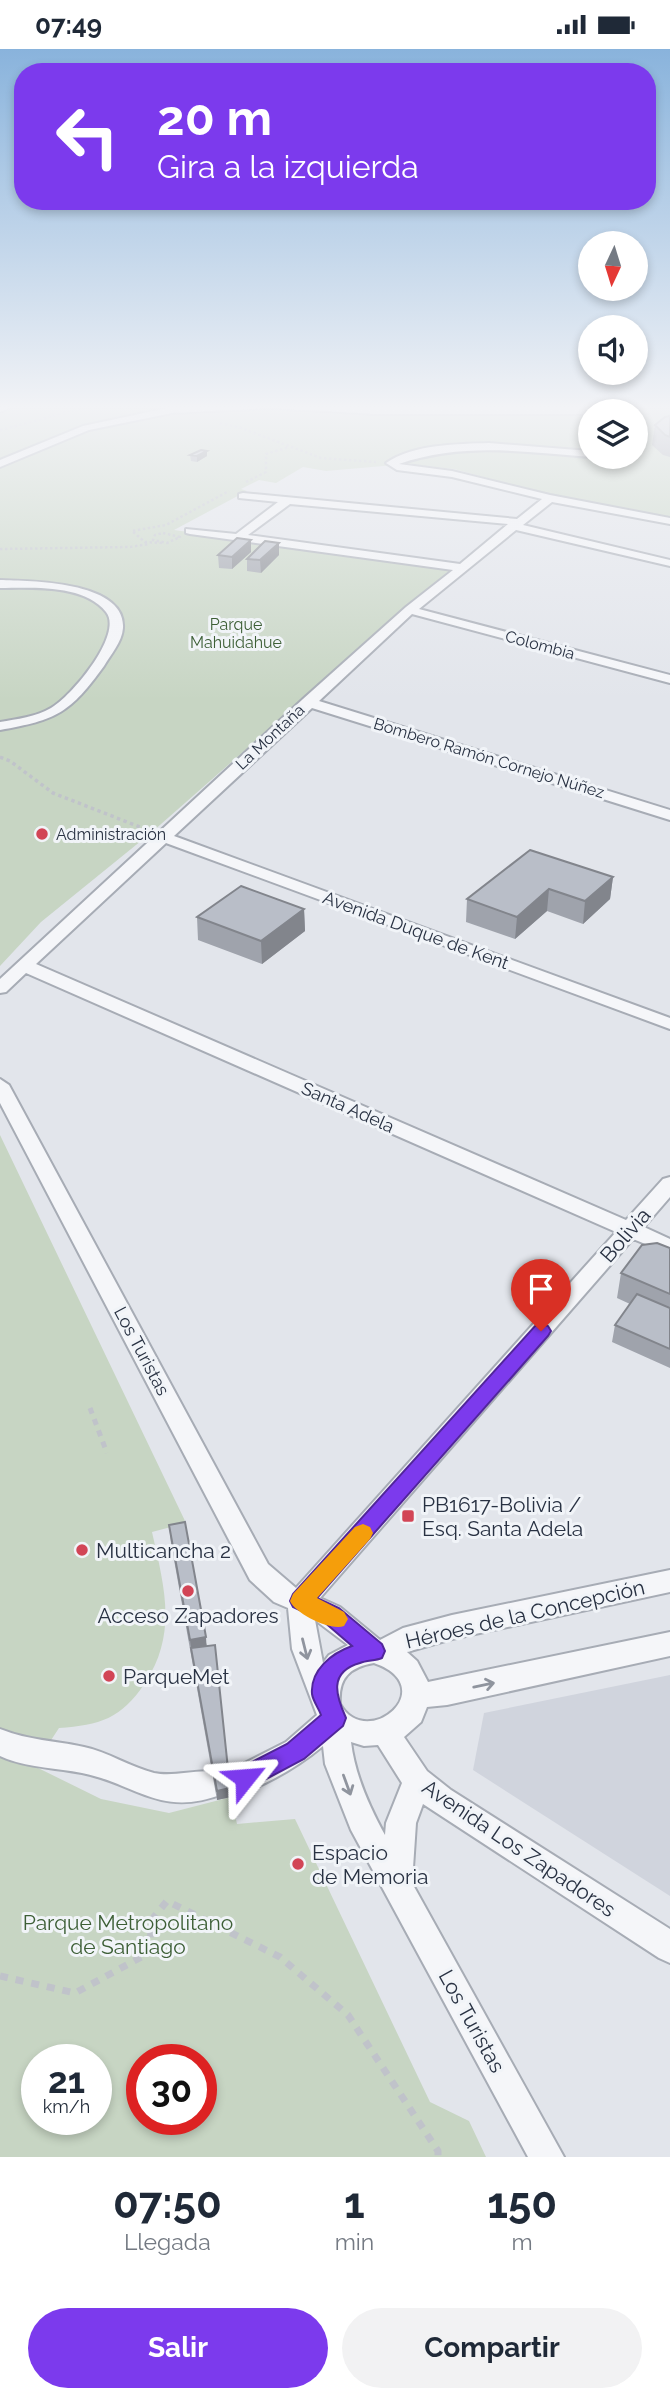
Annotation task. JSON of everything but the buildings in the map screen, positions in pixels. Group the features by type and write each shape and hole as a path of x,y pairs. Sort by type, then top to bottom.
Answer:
{"street":[{"path":"240,536 283,503"},
{"path":"329,503 515,524 670,563"},
{"name":"La Montaña","path":"0,988 410,610 543,503"},
{"path":"578,503 670,521"},
{"path":"190,531 463,568"},
{"path":"0,585 42,584 78,592 95,599 113,612 118,625 112,643 66,704 26,722 0,726"},
{"name":"Colombia","path":"410,610 670,679"},
{"name":"Bombero Ramón Cornejo Núñez","path":"308,702 670,815"},
{"name":"Avenida Duque de Kent","path":"163,837 670,1024"},
{"name":"Santa Adela","path":"25,966 670,1247"},
{"name":"Los Turistas","path":"0,1085 260,1572 283,1594 331,1615 379,1652"},
{"name":"Bolivia","path":"301,1601 670,1184"},
{"name":"Héroes de la Concepción","path":"379,1652 402,1640 452,1627 670,1581"},
{"name":"Los Turistas","path":"301,1601 300,1632 308,1664 329,1706 340,1764 361,1820 547,2157"},
{"path":"417,1696 447,1693 670,1644"},
{"path":"245,1778 296,1751 329,1706 328,1674 334,1666 352,1654 379,1652 393,1656 408,1669 416,1687 417,1696 410,1714 395,1728 385,1732 352,1731 329,1706"},
{"name":"Avenida Los Zapadores","path":"385,1732 417,1781 441,1800 670,1947"},
{"path":"0,1742 17,1750 85,1759 156,1787 188,1788 213,1784"},
{"path":"397,1885 401,1823 417,1781"}],"path":[{"path":"151,544 132,531 166,525 206,503"},
{"path":"0,549 130,547 175,542 180,537 168,533 153,537 155,541 162,543"},
{"path":"0,757 10,761 53,793 163,837"},
{"path":"90,1408 107,1453"},
{"path":"0,1976 75,1993 147,1954 154,1917 167,1901 280,1957 348,2015 438,2151 438,2157"}],"shaded area":[{"path":"670,1675 670,1896 473,1770 484,1713"}],"green space":[{"name":"Parque Mahuidahue","path":"0,503 224,503 174,530 452,568 152,832 41,922 0,966"},
{"name":"Parque Mahuidahue","path":"597,503 670,503 670,517"},
{"name":"Parque Metropolitano de Santiago","path":"0,1135 186,1523 152,1532 164,1590 165,1627 162,1646 145,1683 127,1705 108,1718 86,1725 59,1728 34,1766 101,1799 169,1813 231,1797 237,1824 295,1819 430,2102 469,2121 486,2157 0,2157"}],"slow traffic":[{"path":"336,1619 301,1601 363,1533"}],"place":[{"name":"Administración","path":"42,834"},
{"name":"PB1617-Bolivia / Esq. Santa Adela","path":"408,1516"},
{"name":"Multicancha 2","path":"82,1550"},
{"name":"Acceso Zapadores","path":"188,1591"},
{"name":"ParqueMet","path":"109,1676"},
{"name":"Espacio de Memoria","path":"298,1864"}],"route":[{"path":"245,1778 296,1751 334,1718 324,1694 328,1674 342,1659 352,1654 374,1651 331,1615 301,1601 541,1331"}]}
